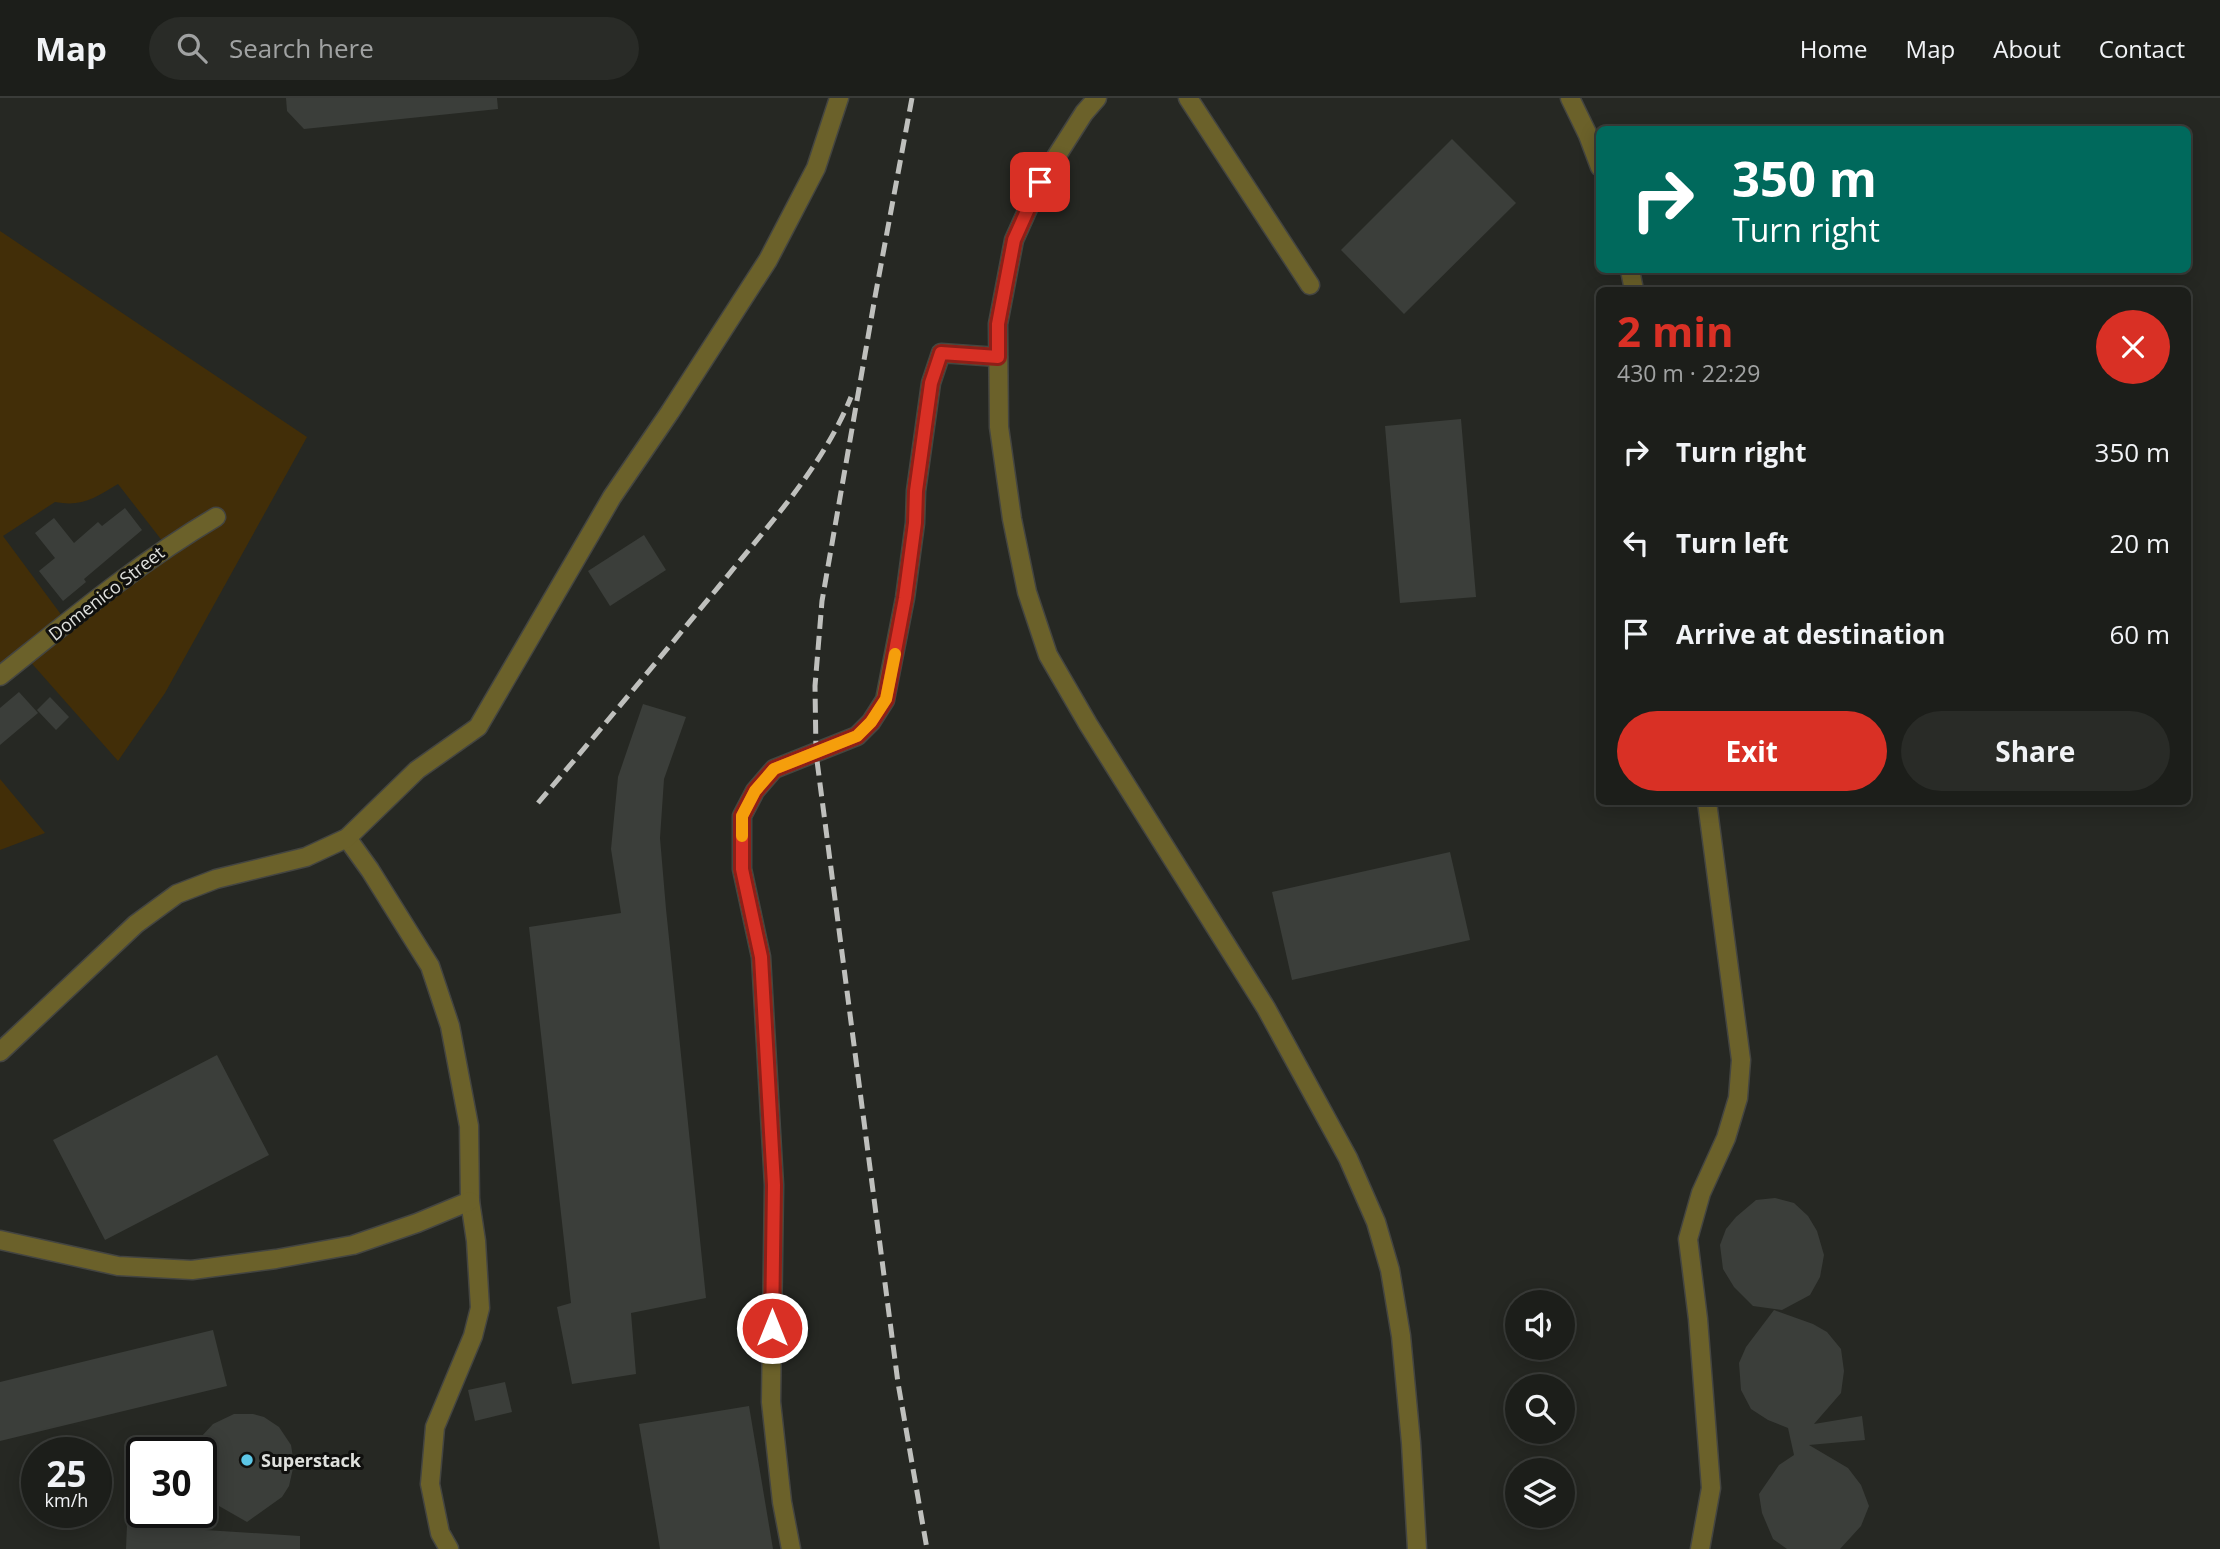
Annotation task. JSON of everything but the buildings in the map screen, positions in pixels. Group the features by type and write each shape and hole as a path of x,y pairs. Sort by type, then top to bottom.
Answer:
{"street":[{"path":"0,1052 136,924 177,894 216,879 306,857 347,838 417,770 478,727 612,497 768,260 816,168 839,98"},
{"path":"1097,98 1084,113 1040,182 1014,240 998,324 999,427 1012,519 1027,592 1048,655 1088,724 1266,1009 1348,1158 1376,1222 1390,1270 1401,1336 1417,1549"},
{"path":"1188,98 1310,285"},
{"path":"1570,98 1596,156"},
{"path":"791,1549 782,1502 771,1402 774,1185 761,957 742,869 742,816 755,791 774,769 857,736 871,722 886,699 905,598 931,383 941,353 998,357"},
{"name":"Domenico Street","path":"0,676 123,577 167,546 216,517"},
{"path":"1700,1549 1712,1488 1698,1319 1688,1239 1701,1193 1726,1138 1738,1098 1741,1060 1707,805"},
{"path":"347,838 430,966 450,1026 469,1126 470,1201 476,1241 480,1308 473,1336 435,1427 430,1484 440,1533 449,1549"},
{"path":"0,1240 118,1266 192,1270 353,1245 470,1201"}],"shaded area":[{"path":"0,231 307,437 165,693 118,761 27,658 0,679","holes":["118,484 167,547 68,624 3,536 55,502 81,502"]},
{"path":"0,779 45,833 0,850"}],"railway":[{"path":"912,98 822,601 815,686 816,753 898,1383 927,1549"},
{"path":"538,803 795,492 826,447 851,397"}],"slow traffic":[{"path":"742,836 742,816 755,791 774,769 857,736 871,722 886,699 895,654"}],"place":[{"name":"Superstack","path":"247,1460"}],"route":[{"path":"772,1328 774,1185 761,957 742,869 742,816 755,791 774,769 857,736 871,722 886,699 905,598 931,383 941,353 998,357 998,324 1014,240 1040,182"}]}
